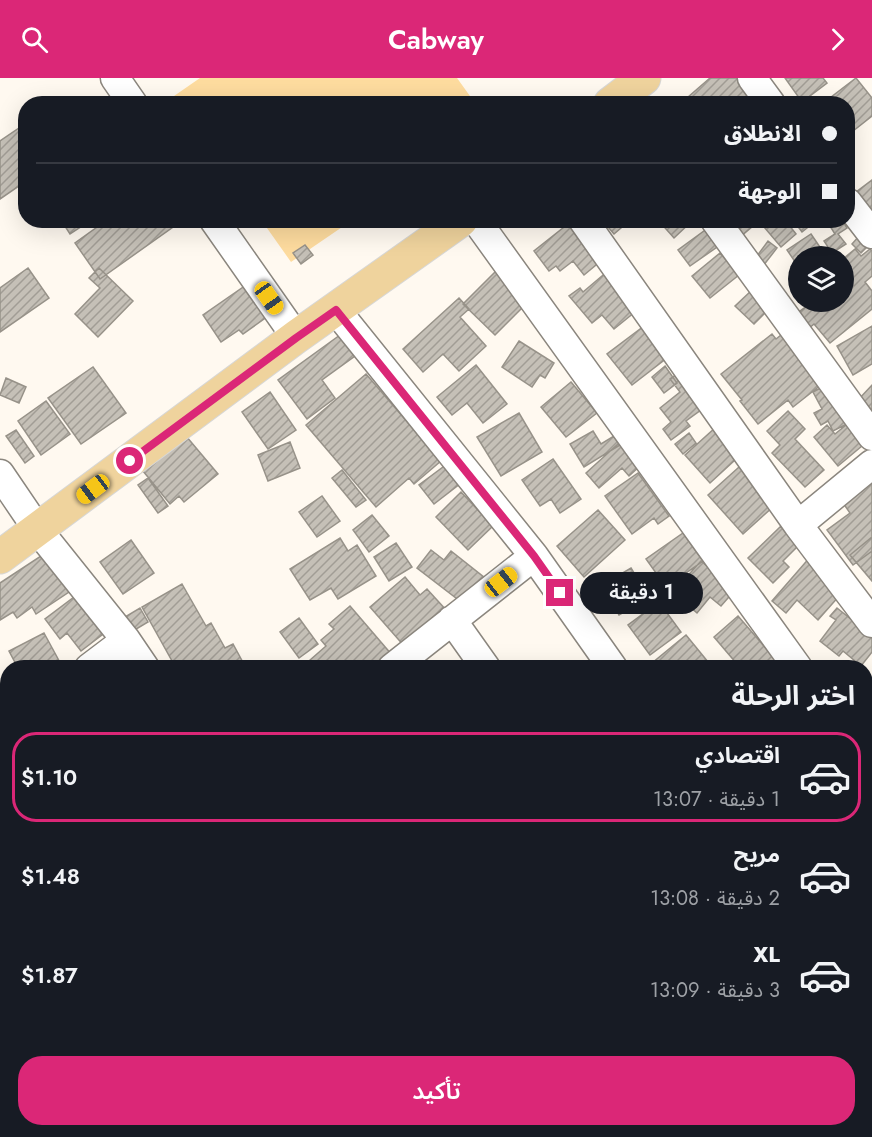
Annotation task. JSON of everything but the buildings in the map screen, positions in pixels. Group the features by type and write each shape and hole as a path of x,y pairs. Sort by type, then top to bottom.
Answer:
{"main road":[{"path":"0,557 296,338 450,228"}],"street":[{"path":"115,78 127,96"},
{"path":"752,78 765,96"},
{"path":"855,212 872,234"},
{"path":"220,228 296,338"},
{"path":"482,228 792,660"},
{"path":"589,228 798,525 872,623"},
{"path":"721,228 872,436"},
{"path":"336,310 534,556 607,660"},
{"path":"798,525 872,464"},
{"path":"0,474 38,530 140,660"},
{"path":"402,660 534,556"},
{"path":"452,620 480,660"},
{"path":"100,660 126,640"}],"shaded area":[{"path":"200,78 457,78 470,96 174,96"},
{"path":"267,228 341,228 291,262"}],"route":[{"path":"130,461 336,310 534,556 560,593"}]}
